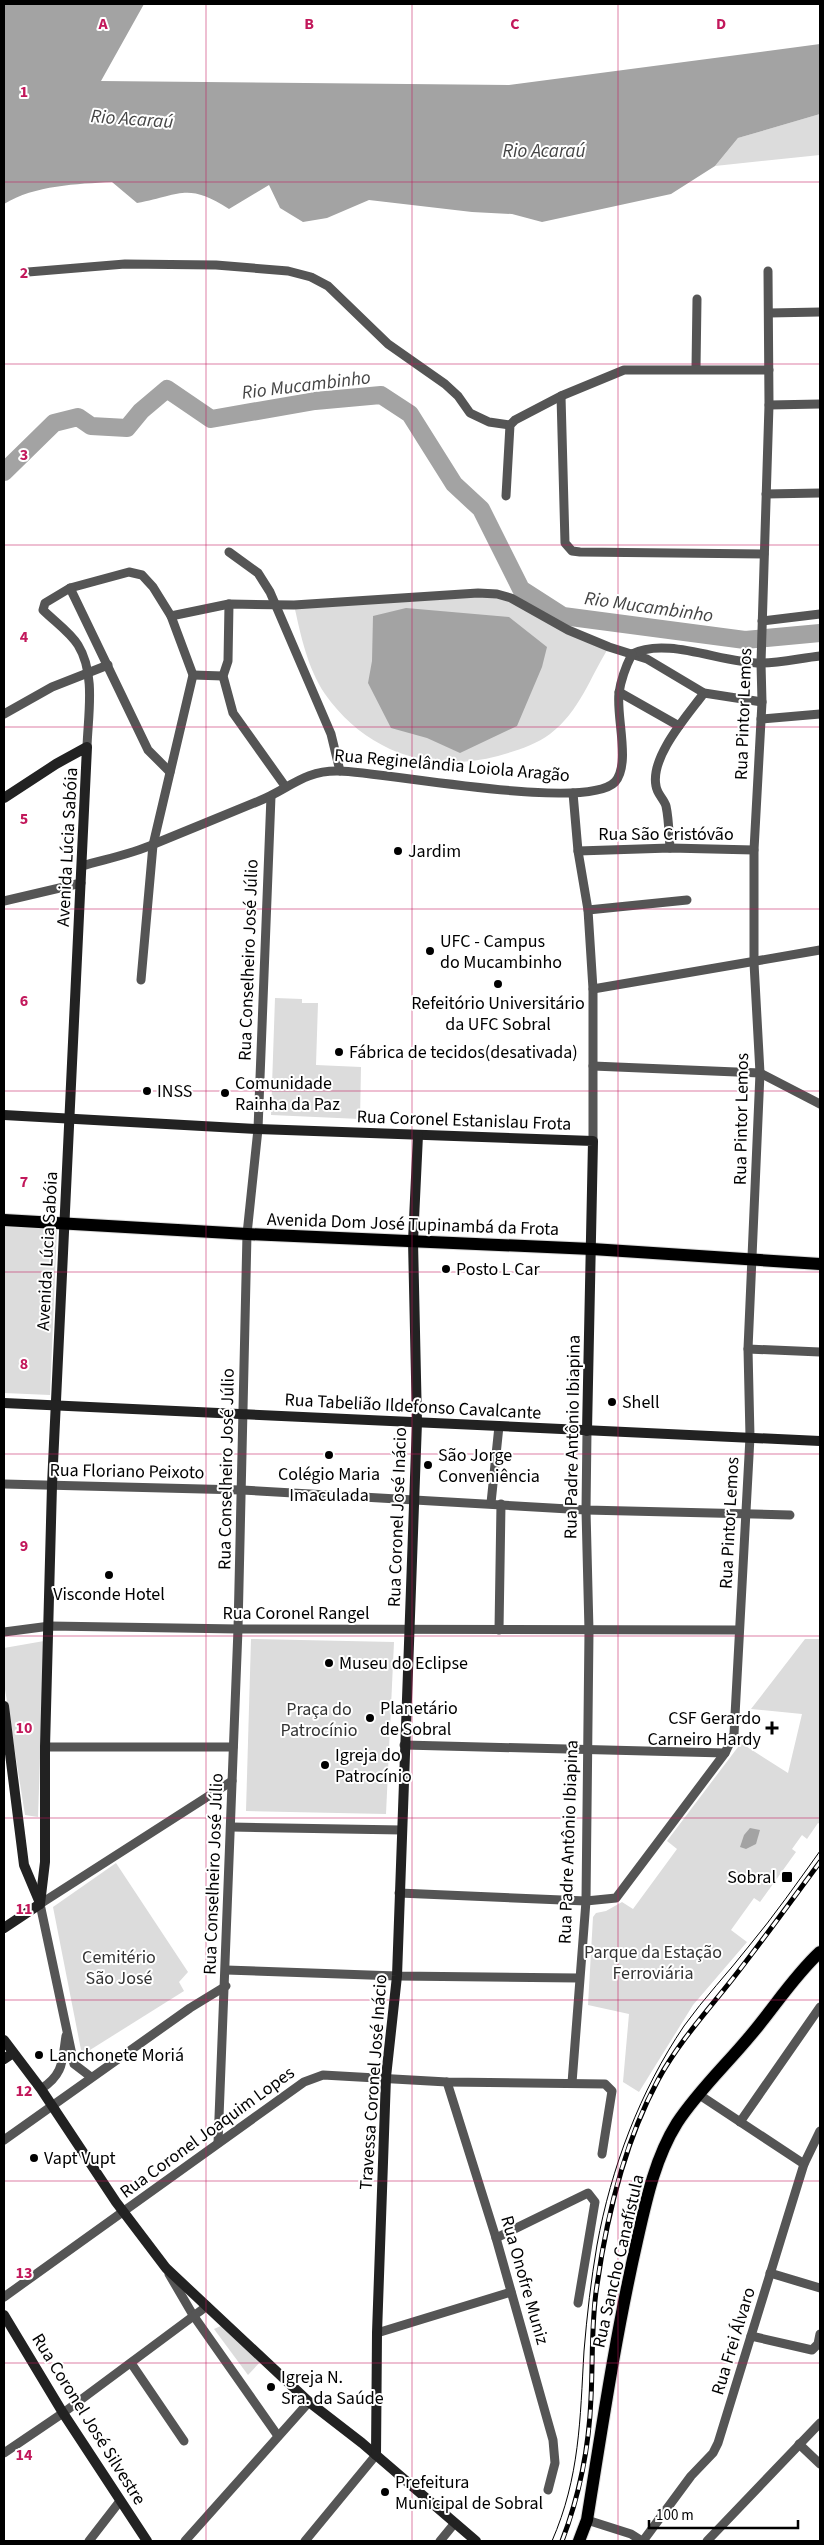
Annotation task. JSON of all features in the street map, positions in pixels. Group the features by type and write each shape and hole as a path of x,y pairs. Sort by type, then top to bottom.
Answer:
{"main road":[{"name":"Avenida Dom José Tupinambá da Frota","path":"4,1220 247,1234 592,1249 820,1264"},
{"name":"Rua Sancho Canafístula","path":"579,2541 587,2520 630,2270 644,2208 666,2145 677,2124 698,2094 751,2035 791,1981 820,1952"}],"street":[{"path":"28,272 125,264 216,265 288,271 312,277 335,292 388,344 439,378 458,396 470,413 489,422 510,425"},
{"name":"Rua Pintor Lemos","path":"399,1893 586,1901 609,1900 621,1893 731,1743 735,1724 750,1437 748,1349 760,1073 754,963 754,850 762,702 761,664 769,405 768,271"},
{"path":"696,368 698,299"},
{"path":"769,313 820,312"},
{"path":"506,496 510,425 515,420 561,396 624,370 696,368 769,370"},
{"path":"561,396 565,543 568,548 580,552 764,554"},
{"path":"769,405 820,404"},
{"path":"766,494 820,493"},
{"path":"229,552 258,573 270,592 330,734 340,771"},
{"path":"141,980 153,845 194,675 170,616 153,587 142,576 129,572 70,588 148,750 153,758 170,772"},
{"name":"Avenida Lúcia Sabóia","path":"70,588 45,603 42,610 78,645 89,672 82,866 63,1224 57,1405 52,1486 50,1626 45,1747 45,1862 40,1904 74,2064 91,2077"},
{"path":"170,616 229,604 275,605 478,593 497,594 519,602 568,630 609,647 647,659 704,693 762,702"},
{"path":"229,604 228,660 222,676 233,713 285,786"},
{"path":"762,624 820,614"},
{"path":"632,654 641,649 660,648 761,664 820,656"},
{"name":"Rua Reginelândia Loiola Aragão","path":"82,866 153,845 180,832 271,796 285,786 314,772 340,771 450,785 573,793 595,792 614,782 622,770 619,692 625,669 632,654"},
{"path":"4,714 52,687 108,665"},
{"path":"194,675 222,676"},
{"path":"619,692 679,726"},
{"path":"670,848 666,805 658,794 655,776 660,758 679,726 704,693"},
{"path":"761,719 789,715 820,714"},
{"path":"4,798 56,764 87,748"},
{"name":"Rua Padre Antônio Ibiapina","path":"572,2084 578,1978 586,1901 589,1631 586,1510 593,1141 593,990 588,910 578,851 573,793"},
{"name":"Rua Conselheiro José Júlio","path":"218,2143 226,1986 238,1629 247,1234 258,1129 271,796"},
{"name":"Rua São Cristóvão","path":"578,851 670,848 754,850"},
{"path":"4,901 81,884"},
{"path":"588,910 687,900"},
{"path":"593,990 820,950"},
{"path":"593,1066 760,1073 820,1104"},
{"name":"Rua Coronel Estanislau Frota","path":"4,1115 258,1129 593,1141"},
{"name":"Rua Coronel José Inácio","path":"408,1630 417,1422 413,1241 418,1136"},
{"path":"748,1349 820,1352"},
{"name":"Rua Tabelião Ildefonso Cavalcante","path":"4,1403 587,1431 820,1440"},
{"path":"490,1503 500,1426"},
{"name":"Rua Floriano Peixoto","path":"4,1484 242,1490 586,1510 790,1515"},
{"path":"499,1630 501,1504"},
{"name":"Rua Coronel Rangel","path":"4,1632 50,1626 408,1630 739,1630"},
{"name":"Travessa Coronel José Inácio","path":"376,2454 377,2333 386,2077 397,1976 408,1630"},
{"path":"4,1706 24,1865 40,1904"},
{"path":"404,1745 587,1748 725,1753"},
{"path":"45,1747 233,1747"},
{"path":"4,1928 232,1781"},
{"path":"231,1827 402,1830"},
{"path":"24,1865 35,1867 45,1862"},
{"path":"226,1970 397,1976 578,1978"},
{"path":"4,2140 91,2077 226,1986"},
{"path":"740,2122 820,2007"},
{"name":"Avenida Lúcia Sabóia","path":"41,2089 53,2081 61,2069 67,2028"},
{"path":"4,2040 41,2089 124,2212 166,2268 193,2315 278,2436"},
{"path":"4,2059 13,2053"},
{"name":"Rua Coronel Joaquim Lopes","path":"4,2297 218,2143 312,2078 323,2075 386,2077 447,2082 605,2084 612,2091 602,2154"},
{"name":"Rua Onofre Muniz","path":"447,2082 512,2292 555,2453 555,2463 548,2490"},
{"path":"698,2094 804,2164"},
{"name":"Rua Frei Álvaro","path":"642,2541 692,2476 713,2453 730,2408 804,2164 820,2131"},
{"path":"811,2151 820,2156"},
{"path":"496,2238 588,2193 595,2202 578,2303"},
{"path":"166,2268 308,2402 376,2454 454,2524 476,2541"},
{"path":"770,2273 820,2288"},
{"path":"377,2333 512,2292"},
{"path":"4,2453 63,2413 207,2306"},
{"name":"Rua Coronel José Silvestre","path":"4,2315 63,2413 147,2541"},
{"path":"752,2336 812,2350 818,2344 820,2334"},
{"path":"131,2363 184,2441"},
{"path":"184,2541 308,2402"},
{"path":"707,2541 820,2422"},
{"path":"799,2444 820,2464"},
{"path":"305,2541 376,2454"},
{"path":"89,2541 120,2500"},
{"path":"587,2520 631,2534 642,2541"},
{"path":"440,2541 454,2524"}],"green space":[{"path":"820,114 820,155 715,166 738,138"},
{"path":"497,594 609,647 577,704 550,734 518,750 473,761 448,762 424,760 401,754 380,744 360,731 341,714 319,684 305,651 294,605"},
{"path":"275,998 302,999 302,1003 318,1003 316,1065 361,1067 360,1119 271,1115"},
{"path":"4,1227 57,1228 50,1395 4,1393"},
{"name":"Praça do Patrocínio","path":"251,1639 394,1642 386,1814 246,1811"},
{"name":"Parque da Estação Ferroviária","path":"805,1639 820,1639 820,1824 818,1823 807,1839 802,1835 792,1849 796,1852 760,1902 754,1898 731,1930 747,1942 693,2005 639,2092 623,2082 629,2014 588,2005 593,1917 596,1913 606,1911 622,1902 633,1909 677,1849 667,1841 741,1743 788,1773 802,1714 751,1709"},
{"path":"44,1641 38,1817 25,1815 4,1683 4,1648"},
{"name":"Cemitério São José","path":"116,1863 188,1972 179,1982 184,1991 82,2055 53,1907"},
{"path":"223,2325 261,2361 248,2375 214,2329"}],"water":[{"name":"Rio Acaraú","path":"4,4 144,4 101,81 509,85 820,44 820,114 738,138 715,166 671,194 542,222 512,214 472,212 369,200 327,218 303,222 280,208 269,185 229,209 215,201 193,193 174,194 137,203 112,182 43,189 4,204"},
{"path":"406,608 509,617 547,647 542,667 517,726 460,753 427,738 391,728 368,683 372,661 373,616"},
{"path":"750,1828 760,1830 756,1844 746,1849 740,1847 744,1835"}],"waterway":[{"name":"Rio Mucambinho","path":"4,472 54,423 78,417 91,426 127,428 141,411 167,389 211,419 315,401 381,395 410,414 454,484 481,509 521,589 563,616 745,640 820,633"}],"tram line":[{"path":"552,2541 568,2494 577,2448 586,2324 597,2245 610,2187 629,2131 654,2077 684,2026 767,1923 820,1851"}],"railway":[{"path":"562,2541 579,2488 586,2453 591,2398 595,2299 606,2232 626,2154 646,2104 667,2065 820,1862"}],"place":[{"name":"Jardim","path":"398,851"},
{"name":"UFC - Campus do Mucambinho","path":"430,951"},
{"name":"Refeitório Universitário da UFC Sobral","path":"498,984"},
{"name":"Fábrica de tecidos(desativada)","path":"339,1052"},
{"name":"INSS","path":"147,1091"},
{"name":"Comunidade Rainha da Paz","path":"225,1093"},
{"name":"Posto L Car","path":"446,1269"},
{"name":"Shell","path":"612,1402"},
{"name":"Colégio Maria Imaculada","path":"329,1455"},
{"name":"São Jorge Conveniência","path":"428,1465"},
{"name":"Visconde Hotel","path":"109,1575"},
{"name":"Museu do Eclipse","path":"329,1663"},
{"name":"Planetário de Sobral","path":"370,1718"},
{"name":"CSF Gerardo Carneiro Hardy","path":"772,1728"},
{"name":"Igreja do Patrocínio","path":"325,1765"},
{"name":"Sobral","path":"787,1877"},
{"name":"Lanchonete Moriá","path":"39,2055"},
{"name":"Vapt Vupt","path":"34,2158"},
{"name":"Igreja N. Sra. da Saúde","path":"271,2387"},
{"name":"Prefeitura Municipal de Sobral","path":"385,2492"}]}
